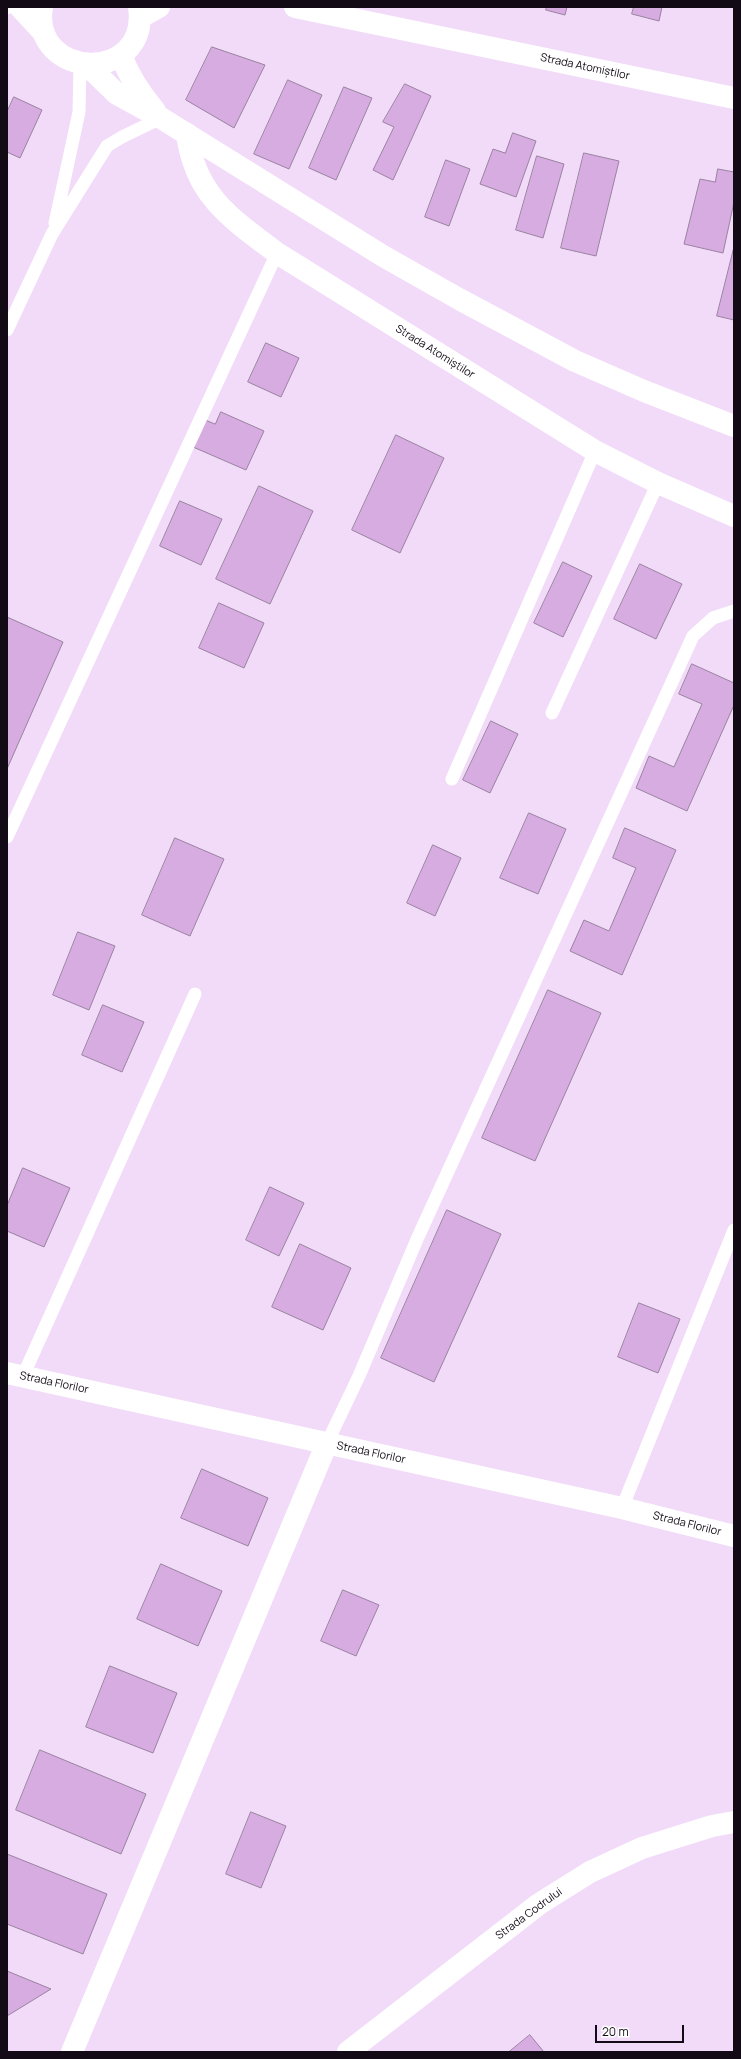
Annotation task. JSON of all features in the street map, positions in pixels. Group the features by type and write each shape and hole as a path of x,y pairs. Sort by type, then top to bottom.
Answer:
{"street":[{"path":"20,7 44,33 53,48 66,58 84,64 108,62 121,55 132,44 146,10"},
{"path":"42,7 41,16 44,33"},
{"name":"Strada Atomiștilor","path":"295,7 734,98"},
{"path":"121,55 128,73 139,92 161,118"},
{"path":"84,64 117,94 161,118 384,256 520,332 575,361 637,388 734,426"},
{"name":"Strada Atomiștilor","path":"187,134 192,163 201,182 210,195 250,233 277,253 595,451 658,483 734,516"},
{"name":"Strada Florilor","path":"15,1374 622,1508 734,1536"},
{"path":"72,2052 327,1443"},
{"name":"Strada Codrului","path":"348,2052 540,1904 590,1872 642,1848 712,1826 734,1822"}],"lane":[{"path":"52,234 66,180 79,112 84,64"},
{"path":"7,330 52,234 107,146 122,136 161,118"},
{"path":"7,837 277,253"},
{"path":"452,778 595,451"},
{"path":"552,713 658,483"},
{"path":"327,1443 359,1376 418,1237 693,636 713,618 734,611"},
{"path":"15,1374 195,994"},
{"path":"622,1508 734,1230"}],"building":[{"path":"547,7 567,7 565,15 546,10"},
{"path":"634,7 662,7 659,21 632,14"},
{"path":"212,47 265,65 234,128 186,100"},
{"path":"288,80 322,95 289,169 254,154"},
{"path":"405,84 431,96 393,180 373,170 394,127 383,122"},
{"path":"344,87 372,98 336,180 309,168"},
{"path":"14,97 42,110 20,158 7,152 7,112"},
{"path":"513,133 536,141 516,197 480,184 493,149 505,153"},
{"path":"584,153 619,161 596,256 561,248"},
{"path":"537,156 564,164 543,238 516,230"},
{"path":"446,160 470,169 449,226 425,217"},
{"path":"718,169 734,172 734,202 723,253 684,244 700,179 715,182"},
{"path":"734,247 734,320 717,316"},
{"path":"266,343 299,358 281,397 248,382"},
{"path":"221,412 264,431 246,470 193,447 205,420 215,424"},
{"path":"396,435 444,458 400,553 352,530"},
{"path":"259,486 313,511 270,604 216,579"},
{"path":"180,501 222,519 201,565 160,546"},
{"path":"563,562 592,576 563,637 534,623"},
{"path":"640,564 682,584 656,639 614,619"},
{"path":"219,603 264,623 244,668 199,648"},
{"path":"7,617 63,642 7,769"},
{"path":"692,664 734,683 734,705 687,811 636,788 649,756 674,767 702,704 679,694"},
{"path":"491,721 518,734 490,793 463,780"},
{"path":"529,813 566,829 538,894 500,878"},
{"path":"625,828 676,850 622,975 570,951 584,920 609,931 636,868 613,858"},
{"path":"175,838 224,859 190,936 142,915"},
{"path":"433,845 461,858 435,916 407,903"},
{"path":"78,932 115,946 89,1010 53,995"},
{"path":"548,990 601,1013 535,1161 482,1138"},
{"path":"103,1005 144,1022 122,1072 82,1055"},
{"path":"23,1168 70,1188 44,1247 7,1231 7,1206"},
{"path":"270,1187 304,1203 279,1256 246,1240"},
{"path":"447,1210 501,1234 434,1382 381,1358"},
{"path":"300,1244 351,1268 323,1330 272,1307"},
{"path":"639,1303 680,1319 658,1373 618,1357"},
{"path":"202,1469 268,1498 248,1546 181,1518"},
{"path":"161,1564 222,1591 198,1646 137,1619"},
{"path":"343,1590 379,1605 356,1656 321,1641"},
{"path":"110,1666 177,1693 153,1753 86,1727"},
{"path":"40,1750 146,1794 121,1854 16,1810"},
{"path":"251,1812 286,1826 261,1888 226,1874"},
{"path":"7,1854 107,1894 83,1954 7,1924"},
{"path":"7,1971 51,1989 7,2016"},
{"path":"530,2035 544,2052 509,2052"}]}
